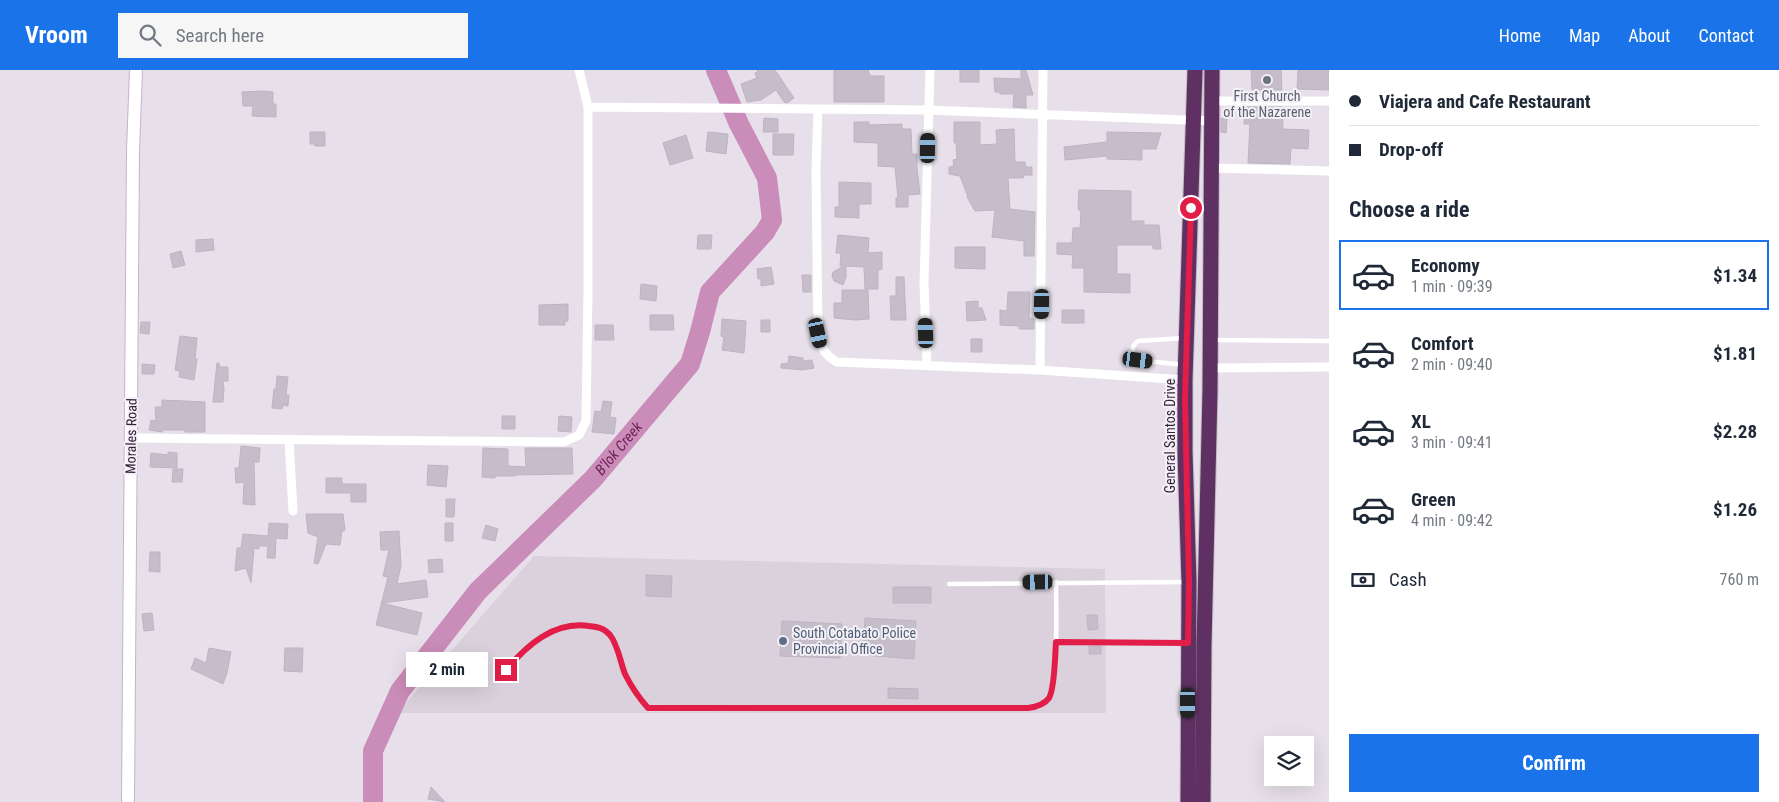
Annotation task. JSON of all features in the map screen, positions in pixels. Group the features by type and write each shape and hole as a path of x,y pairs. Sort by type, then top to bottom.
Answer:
{"highway":[{"name":"General Santos Drive","path":"1188,802 1189,582 1185,452 1186,338 1195,70"},
{"path":"1203,802 1204,645 1210,368 1212,70"}],"street":[{"name":"Morales Road","path":"128,802 133,150 136,70"},
{"path":"131,438 564,442 572,440 579,435 586,421 588,291 588,107 580,70"},
{"path":"928,366 924,283 930,70"},
{"path":"1040,370 1042,70"},
{"path":"1212,101 1329,101"},
{"path":"588,107 928,110 1212,121"},
{"path":"818,109 816,171 818,333 821,348 826,355 837,362 1040,370 1186,373"},
{"path":"1210,168 1329,171"},
{"path":"1210,368 1329,367"},
{"path":"289,440 293,511"}],"lane":[{"path":"1186,338 1138,341 1134,344 1132,350 1133,356 1138,360 1186,373"},
{"path":"1210,340 1329,341"},
{"path":"506,670 535,641 566,626 580,625 601,628 609,634 615,643 628,679 640,700 648,708 1036,707 1043,703 1051,694 1056,642 1056,582"},
{"path":"949,584 1189,582"},
{"path":"1056,642 1188,643"}],"shaded area":[{"name":"South Cotabato Police Provincial Office","path":"534,556 1105,569 1106,713 397,713"}],"building":[{"path":"757,70 775,70 794,98 787,103 784,102 776,90 761,100 747,102 741,84 757,78 755,73 758,72"},
{"path":"834,70 868,70 870,76 884,76 884,102 834,102"},
{"path":"960,70 979,70 979,82 960,82"},
{"path":"1021,70 1026,70 1033,95 1026,95 1026,108 1013,107 1014,94 995,92 994,78 1021,79"},
{"name":"First Church of the Nazarene","path":"1251,70 1281,70 1282,90 1252,90"},
{"path":"1298,70 1329,70 1329,90 1297,89"},
{"path":"242,92 273,92 273,104 276,104 276,117 252,116 253,106 243,106"},
{"path":"1245,107 1282,107 1283,129 1309,130 1308,149 1291,148 1290,164 1248,163 1250,124 1244,124"},
{"path":"764,118 778,119 778,132 763,132"},
{"path":"1221,118 1227,119 1226,133 1221,132"},
{"path":"854,122 869,122 869,125 902,124 902,129 911,129 912,154 917,154 920,194 908,195 908,207 896,207 896,198 898,198 895,167 878,166 878,143 854,142"},
{"path":"954,122 980,122 980,145 997,144 996,130 1014,129 1015,162 1025,162 1026,167 1032,167 1032,175 1024,175 1023,178 1008,178 1010,209 1035,212 1034,256 1024,256 1024,241 992,237 995,210 975,211 967,197 960,176 949,174 949,167 954,166 953,160 957,159 956,143 954,143"},
{"path":"310,132 325,132 325,146 310,144"},
{"path":"708,132 728,134 726,154 706,151"},
{"path":"1107,132 1161,133 1156,149 1142,149 1142,160 1107,159 1107,156 1065,160 1064,147 1107,142"},
{"path":"773,134 794,134 793,155 773,155"},
{"path":"686,135 693,158 670,165 663,143"},
{"path":"839,182 871,183 871,204 859,204 859,218 835,217 835,207 839,207"},
{"path":"1079,190 1131,191 1131,221 1144,221 1144,225 1159,225 1161,249 1153,249 1153,245 1117,245 1117,274 1130,274 1130,293 1084,292 1084,268 1072,268 1073,255 1057,254 1057,243 1072,243 1073,228 1080,228"},
{"path":"698,235 712,235 711,249 697,249"},
{"path":"838,235 869,238 868,253 882,252 882,269 878,270 878,289 865,289 864,267 846,266 846,277 843,285 834,281 833,272 844,266 840,266 841,253 836,253"},
{"path":"213,239 214,250 196,252 196,240"},
{"path":"955,247 985,247 985,269 955,268"},
{"path":"181,251 185,265 173,268 170,254"},
{"path":"771,267 774,284 761,286 761,279 758,279 757,269"},
{"path":"802,275 811,275 811,292 803,292"},
{"path":"896,277 904,277 906,320 891,320 890,296 896,296"},
{"path":"641,284 657,286 656,301 640,299"},
{"path":"842,290 868,290 869,319 834,318 834,303 842,303"},
{"path":"1008,292 1030,292 1029,318 1034,319 1034,329 1019,329 1019,326 1000,325 1000,310 1007,311"},
{"path":"978,301 978,308 982,308 986,320 967,321 966,302"},
{"path":"568,304 568,321 565,321 565,325 539,325 539,305"},
{"path":"1062,310 1084,310 1084,323 1062,323"},
{"path":"650,315 673,315 674,330 650,330"},
{"path":"722,319 746,321 744,353 722,350 724,337 721,336"},
{"path":"761,320 770,320 770,332 761,332"},
{"path":"141,322 150,322 149,334 140,333"},
{"path":"595,325 613,325 614,340 595,340"},
{"path":"180,336 197,338 194,380 179,377 180,371 175,370"},
{"path":"971,339 982,339 982,352 971,352"},
{"path":"789,356 803,358 803,361 812,360 814,368 803,370 781,368 781,364 788,363"},
{"path":"217,363 219,363 220,367 228,367 228,381 223,381 223,402 213,402"},
{"path":"142,364 155,365 154,374 142,374"},
{"path":"277,376 288,377 286,395 289,395 288,406 283,405 282,409 272,408"},
{"path":"162,400 205,402 205,432 163,430 162,432 149,430 151,420 156,421 155,407 162,407"},
{"path":"603,401 612,402 610,417 616,418 614,434 592,432 595,411 601,412"},
{"path":"502,416 515,416 515,429 502,429"},
{"path":"559,416 572,417 571,432 558,431"},
{"path":"241,446 260,448 259,462 254,462 255,505 243,504 244,482 236,483 235,468 239,468"},
{"path":"483,448 508,449 508,466 526,467 525,448 572,448 573,474 482,477"},
{"path":"168,452 177,453 177,468 150,467 151,453 168,455"},
{"path":"428,465 448,466 446,487 427,485"},
{"path":"173,469 183,469 182,482 172,482"},
{"path":"326,478 342,478 342,484 366,484 366,502 351,502 351,493 326,493"},
{"path":"446,499 455,499 454,517 446,517"},
{"path":"306,514 343,514 345,530 342,531 340,545 326,544 318,564 314,563 318,537 308,533"},
{"path":"269,523 288,524 287,539 276,538 275,558 267,558 268,546 259,546 259,549 254,548 251,583 246,568 235,571 237,548 241,548 243,534 268,536"},
{"path":"445,523 453,523 453,541 445,541"},
{"path":"486,525 498,529 495,541 482,538"},
{"path":"399,531 401,565 397,584 426,580 428,597 382,603 422,613 417,635 376,625 388,577 383,576 389,550 381,550 380,532"},
{"path":"150,552 160,552 160,572 149,571"},
{"path":"442,559 443,572 429,573 428,560"},
{"path":"646,575 672,576 671,597 646,596"},
{"path":"893,587 931,587 931,603 893,603"},
{"path":"152,613 154,630 144,631 142,614"},
{"path":"1087,615 1097,615 1098,629 1088,630"},
{"path":"865,618 916,621 914,659 863,655"},
{"path":"782,621 842,624 840,658 780,656"},
{"path":"1089,646 1101,646 1101,654 1089,654"},
{"path":"209,648 231,652 223,684 191,669 195,658 206,663"},
{"path":"285,648 303,648 302,672 284,671"},
{"path":"888,688 918,689 918,699 888,698"},
{"path":"431,787 445,802 428,799"}],"waterway":[{"name":"B'lok Creek","path":"373,802 373,751 400,691 478,591 593,479 690,364 710,292 765,232 772,220 767,178 739,124 716,70"}],"place":[{"name":"First Church of the Nazarene","path":"1267,80"},
{"name":"South Cotabato Police Provincial Office","path":"783,641"}],"route":[{"path":"506,670 535,641 566,626 588,625 601,628 609,634 615,643 625,673 640,700 648,708 1028,708 1036,707 1043,703 1051,694 1056,642 1188,643 1189,582 1185,398 1191,208"}]}
